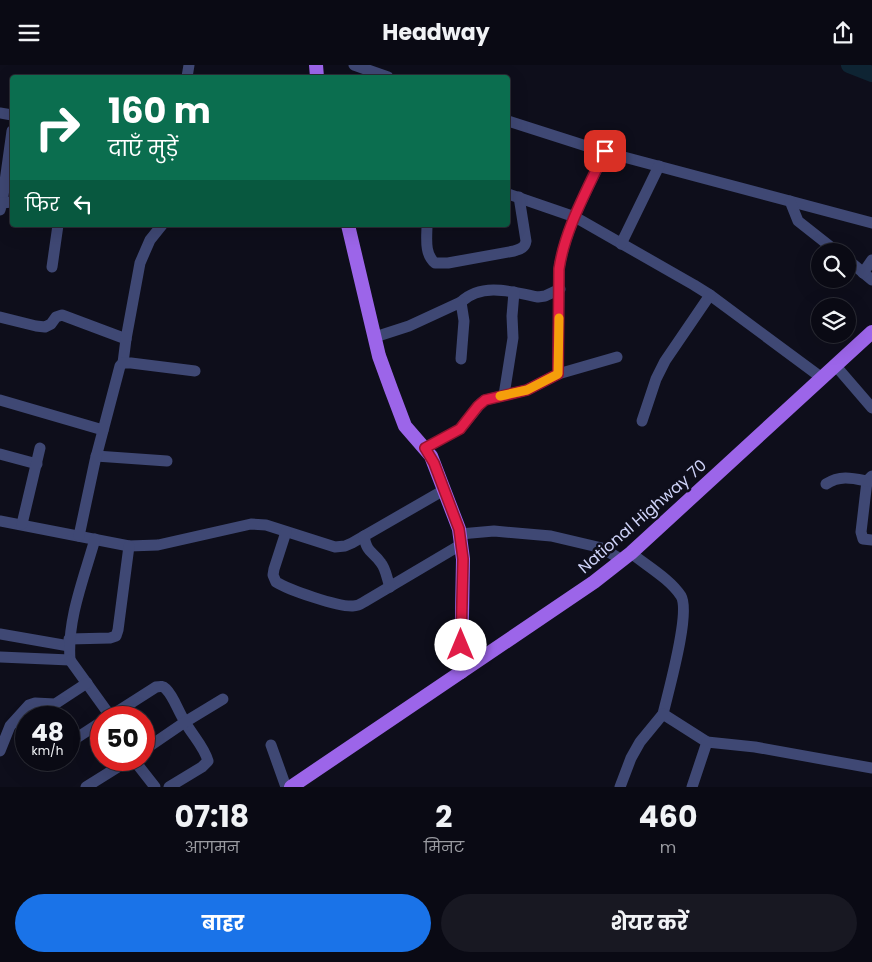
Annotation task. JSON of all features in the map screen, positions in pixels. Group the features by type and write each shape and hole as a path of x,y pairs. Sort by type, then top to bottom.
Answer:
{"main road":[{"path":"348,227 380,356 405,426 425,448 434,463 456,517 461,539 461,672"},
{"name":"National Highway 70","path":"291,787 377,727 594,582 627,557 872,332"}],"street":[{"path":"354,65 382,75"},
{"path":"510,122 658,166 872,223"},
{"path":"558,374 559,269 562,252 575,217 605,151"},
{"path":"5,205 10,152"},
{"path":"621,244 658,166"},
{"path":"513,196 575,217 710,295 822,378"},
{"path":"427,227 429,257 435,263 448,263 521,249 526,241 513,196"},
{"path":"790,201 798,221 826,243"},
{"path":"52,267 58,227"},
{"path":"79,536 117,371 123,363 140,263 150,240 160,227"},
{"path":"856,266 868,276 872,260"},
{"path":"375,337 409,326 461,302 470,295 485,290 514,292 542,297 560,289"},
{"path":"504,395 513,332 514,292"},
{"path":"642,421 653,388 665,361 710,295"},
{"path":"461,302 464,321 461,359"},
{"path":"0,317 40,327 51,324 56,317 62,315 126,339"},
{"path":"425,448 460,429 485,400 527,390 558,374 617,357"},
{"path":"123,363 195,371"},
{"path":"835,365 872,408"},
{"path":"0,400 102,430"},
{"path":"22,525 40,448"},
{"path":"0,454 36,464"},
{"path":"96,456 167,461"},
{"path":"826,484 833,480 849,477 870,480 861,532 863,539 872,540"},
{"path":"0,521 129,545 158,545 251,524 266,525 335,547 346,546 444,489"},
{"path":"286,531 273,575 274,579 279,584 311,596 353,607 390,587 461,539 494,531 551,536 602,548 627,557 669,583 678,592 684,603 683,623 663,714 640,742 630,758 620,787"},
{"path":"364,536 368,549 381,562 390,587"},
{"path":"96,539 72,621 69,643 70,660 100,706"},
{"path":"0,633 69,643 116,636 129,545"},
{"path":"0,657 70,660"},
{"path":"0,751 10,726 29,705 35,703 55,704 87,683"},
{"path":"127,706 147,692 161,686 170,693 185,722 205,753 208,761 202,767 169,787"},
{"path":"155,742 223,699"},
{"path":"663,714 707,742 755,747 872,768"},
{"path":"692,787 707,742"},
{"path":"271,745 286,787"},
{"path":"86,787 111,771"},
{"path":"142,771 154,787"}],"waterway":[{"path":"849,65 872,74"}],"slow traffic":[{"path":"500,396 527,390 546,382 558,374 559,318"}],"route":[{"path":"461,645 462,544 456,517 431,456 425,448 460,429 485,400 527,390 546,382 558,374 559,269 562,252 575,217 605,151"}]}
